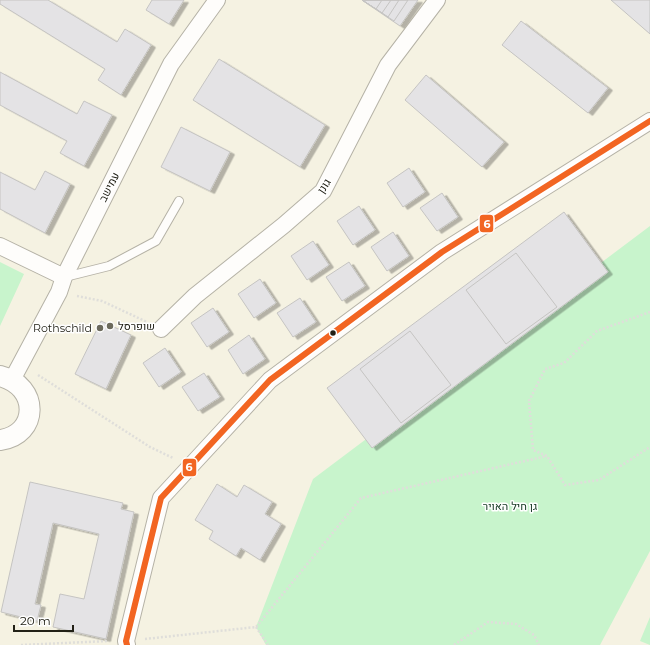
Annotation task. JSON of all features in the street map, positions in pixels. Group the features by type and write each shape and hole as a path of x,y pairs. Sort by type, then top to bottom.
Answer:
{"street":[{"name":"עמישב","path":"11,373 61,285 171,64 217,0"},
{"name":"גונן","path":"161,329 195,296 284,226 323,191 388,65 437,0"},
{"path":"126,643 161,498 270,380 442,252 650,121"},
{"path":"0,246 61,285"},
{"path":"0,440 7,439 17,434 25,426 29,415 30,404 26,393 11,373"}],"lane":[{"path":"61,285 109,266 156,241 179,201"}],"path":[{"path":"61,285 102,301 161,329"},
{"path":"650,312 597,331 564,363 545,369 529,401 533,450 547,456 565,485 598,480 650,446"},
{"path":"11,373 190,467"},
{"path":"21,645 126,643 256,627 361,498 547,456"},
{"path":"454,645 488,622 516,624 534,635 539,645"},
{"path":"256,627 268,645"}],"green space":[{"name":"גן חיל האויר","path":"650,226 650,551 600,645 266,645 256,627 313,479"},
{"path":"0,262 24,274 0,326"},
{"path":"650,617 650,645 640,641"}],"building":[{"path":"0,0 48,0 117,42 125,29 151,45 121,95 98,80 105,69 0,4"},
{"path":"152,0 184,0 169,24 146,10"},
{"path":"362,0 382,0 376,9"},
{"path":"362,0 418,0 400,26"},
{"path":"362,0 391,0 382,13"},
{"path":"362,0 399,0 388,17"},
{"path":"362,0 408,0 394,21"},
{"path":"611,0 650,0 650,34"},
{"path":"521,21 608,88 588,113 502,45"},
{"path":"219,59 325,125 300,167 193,100"},
{"path":"0,72 77,114 84,101 112,115 84,166 60,153 67,141 0,105"},
{"path":"426,75 504,142 482,167 405,100"},
{"path":"181,127 230,152 210,191 161,167"},
{"path":"409,168 425,192 403,207 387,183"},
{"path":"45,171 70,184 45,233 0,209 0,172 35,190"},
{"path":"442,193 458,217 437,231 420,208"},
{"path":"359,206 375,230 353,245 337,221"},
{"path":"564,212 608,272 372,448 327,388"},
{"path":"393,232 409,256 387,271 371,247"},
{"path":"313,241 329,265 307,280 291,256"},
{"path":"516,253 557,307 506,344 466,290"},
{"path":"349,262 365,286 342,301 326,277"},
{"path":"260,279 276,303 254,318 238,294"},
{"path":"300,298 316,322 293,337 277,313"},
{"path":"213,308 229,332 207,347 191,323"},
{"path":"101,321 131,335 106,389 75,374"},
{"path":"410,331 451,385 401,423 360,369"},
{"path":"249,335 265,359 243,374 228,350"},
{"path":"165,348 181,372 159,387 143,363"},
{"path":"204,373 220,397 198,411 182,387"},
{"path":"30,482 123,503 121,509 134,512 106,639 53,627 60,594 84,599 99,534 53,523 35,604 41,605 37,621 1,612"},
{"path":"217,484 237,497 244,485 272,502 265,514 281,524 260,560 241,548 236,556 209,539 213,531 195,520"}],"transit line":[{"name":"6","path":"127,645 126,641 161,498 270,380 442,252 650,121"}],"place":[{"name":"שופרסל","path":"110,326"},
{"name":"Rothschild","path":"100,328"}]}
